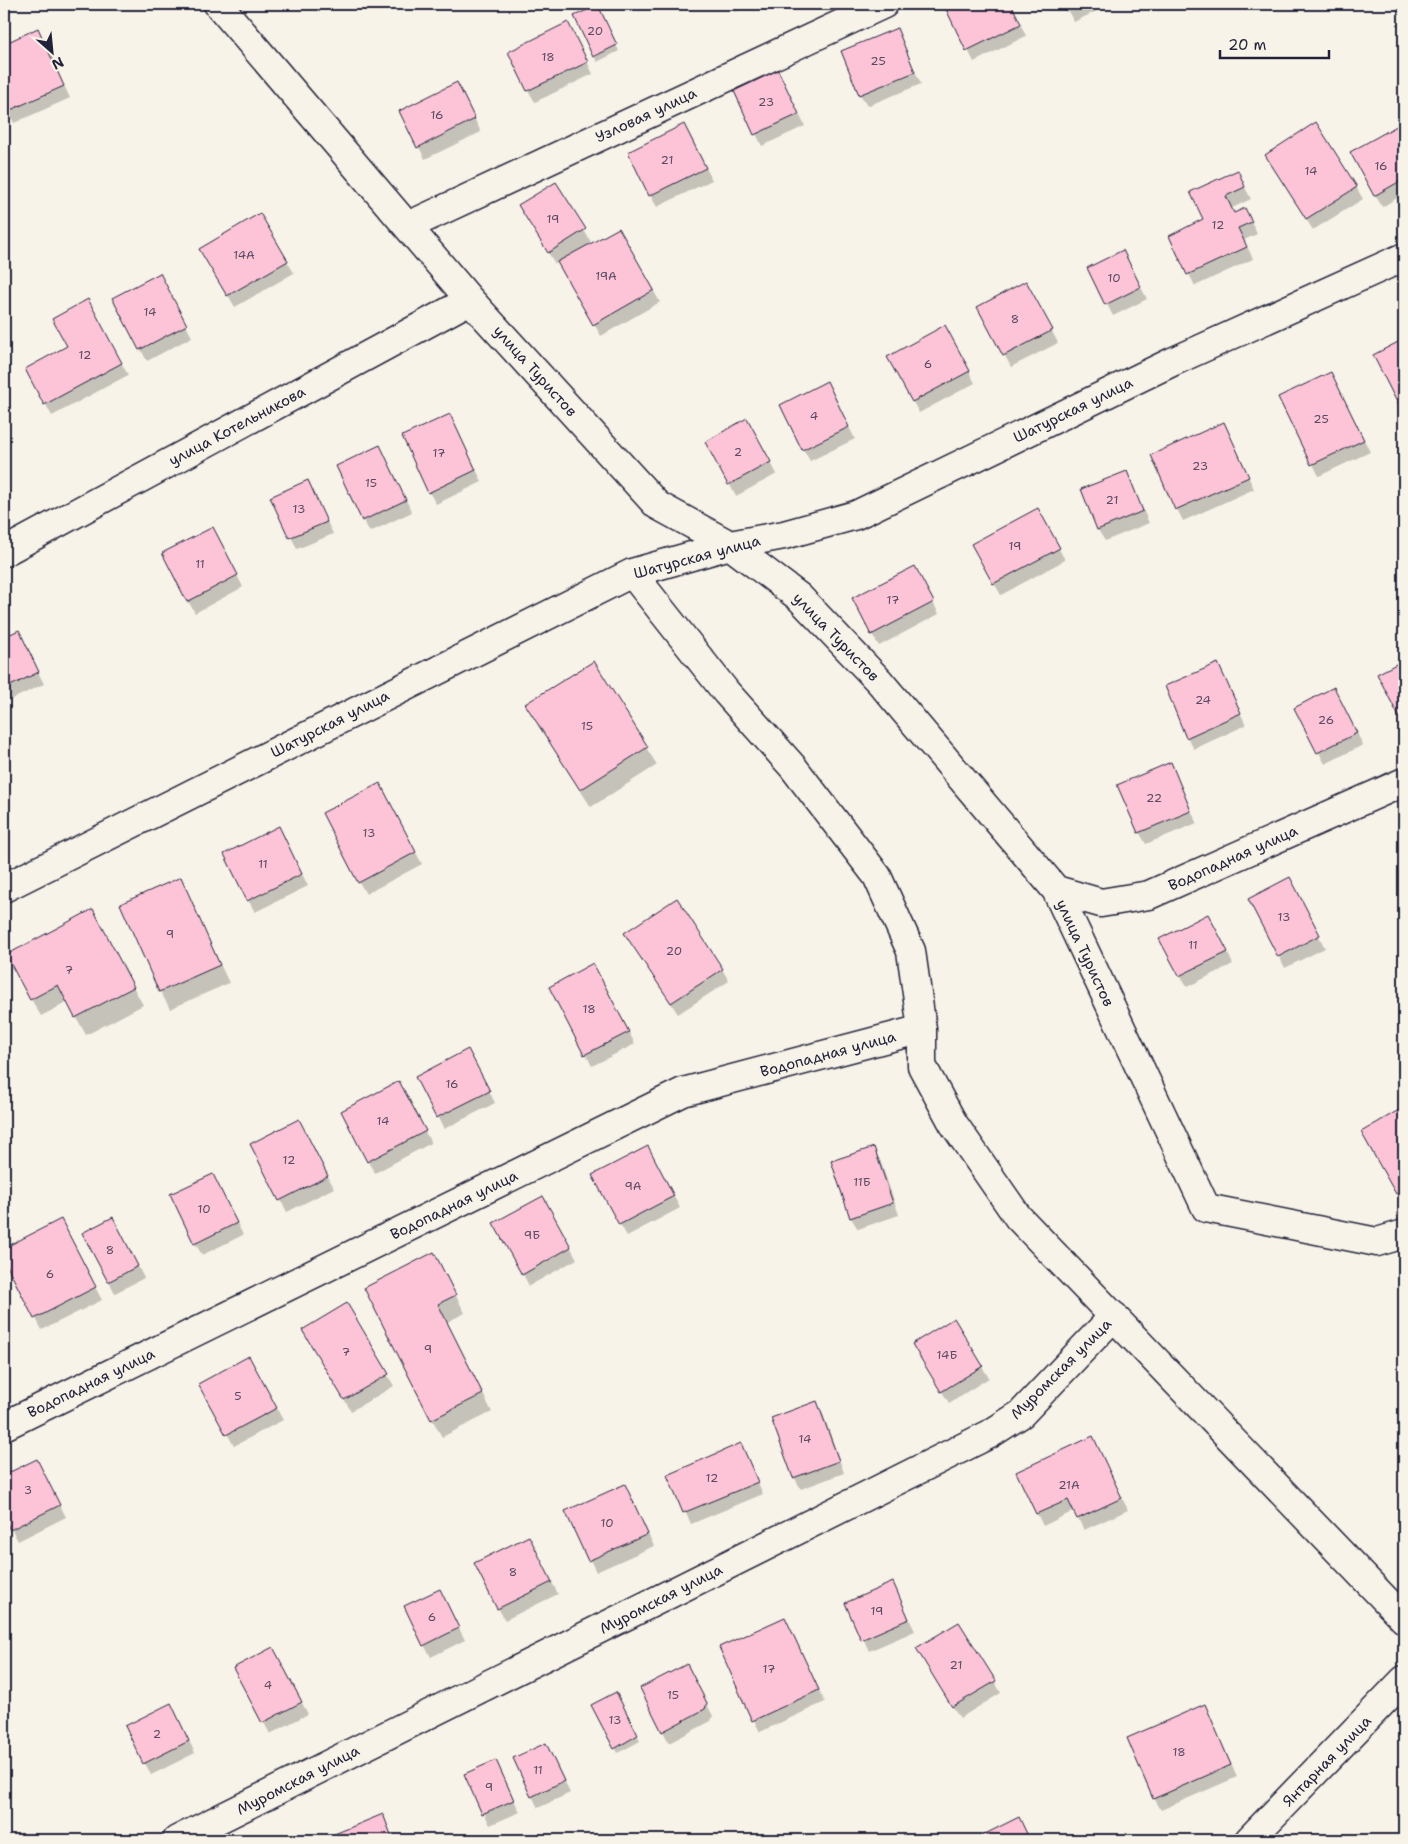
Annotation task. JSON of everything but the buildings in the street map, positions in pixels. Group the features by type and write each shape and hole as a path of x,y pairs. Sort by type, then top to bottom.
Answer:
{"street":[{"name":"улица Туристов","path":"218,4 470,300 657,505 730,545 799,597 880,682 1056,890 1206,1208 1377,1242 1404,1234"},
{"name":"Узловая улица","path":"408,226 884,4"},
{"name":"Шатурская улица","path":"4,888 632,573 730,545 784,535 856,515 1172,362 1404,257"},
{"name":"улица Котельникова","path":"4,552 470,300"},
{"path":"632,573 726,692 793,767 877,876 911,950 922,1029 922,1066 954,1123 1018,1217 1404,1619"},
{"name":"Водопадная улица","path":"1056,890 1101,903 1149,895 1404,782"},
{"name":"Водопадная улица","path":"4,1426 683,1092 922,1029"},
{"name":"Муромская улица","path":"177,1840 990,1434 1021,1414 1114,1316"},
{"name":"Янтарная улица","path":"1249,1840 1404,1680"}]}
